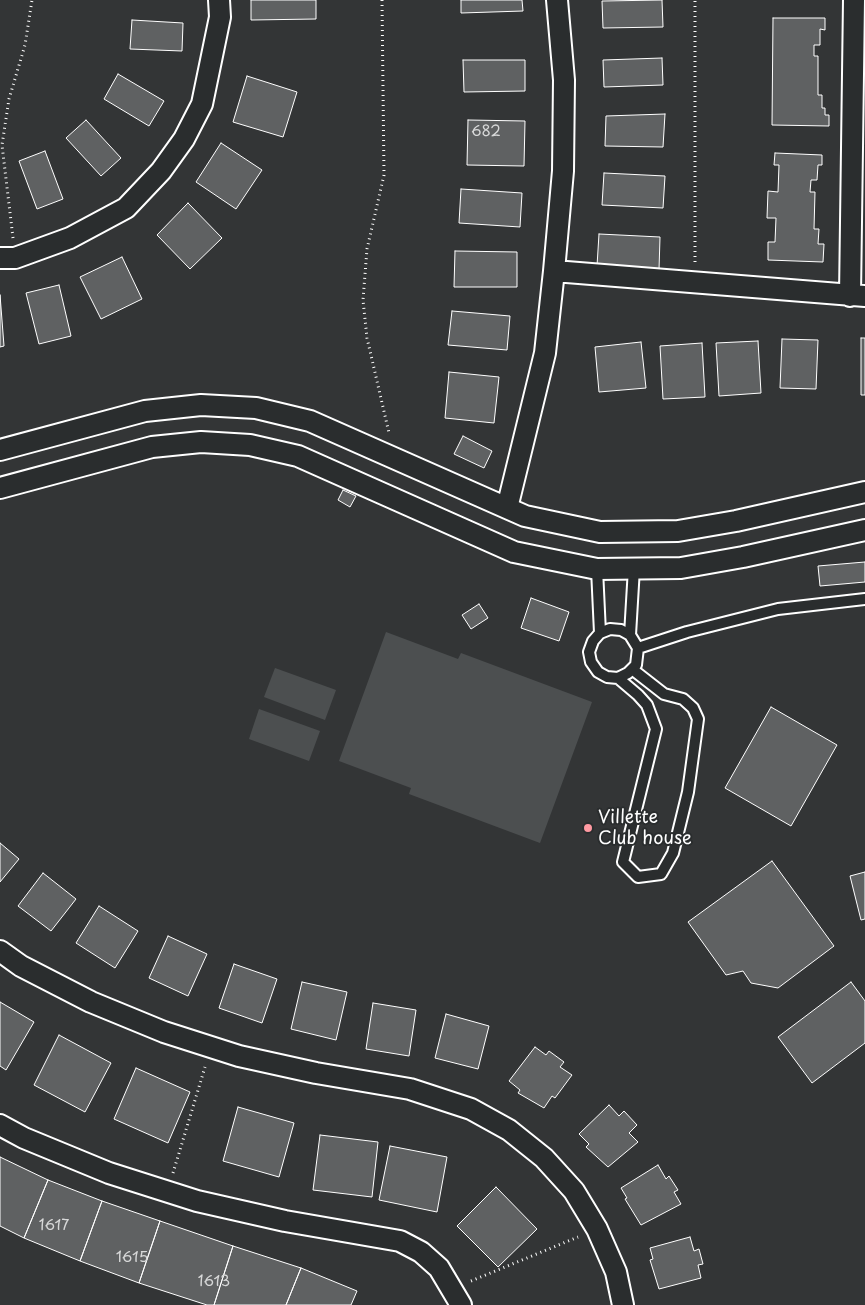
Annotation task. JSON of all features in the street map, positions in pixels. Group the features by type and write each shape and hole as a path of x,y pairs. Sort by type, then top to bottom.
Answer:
{"street":[{"path":"8,258 70,238 126,208 161,171 184,139 202,104 220,17 219,0"},
{"path":"507,508 545,353 554,271 563,171 564,80 557,0"},
{"path":"554,271 858,296 854,0"},
{"path":"0,450 145,411 200,405 256,408 310,421 396,457 417,469 525,516 600,532 678,531 736,521 865,492"},
{"path":"0,488 152,447 201,442 250,445 298,456 514,552 597,569 681,568 865,530"},
{"path":"0,951 21,966 91,1002 164,1032 239,1056 316,1073 410,1089 470,1109 509,1130 544,1158 574,1191 597,1229 616,1272 623,1305"},
{"path":"0,1125 24,1138 109,1173 197,1201 284,1221 400,1241 421,1252 439,1268 457,1297"}],"lane":[{"path":"630,635 634,568"},
{"path":"597,569 600,633"},
{"path":"638,648 687,632 778,609 865,599"},
{"path":"618,678 632,669 638,655 638,648 630,635 621,630 610,629 600,633 593,641 589,652 592,662 598,672 607,677 618,678 647,705 656,729 623,862 638,877 661,874 673,853 688,792 698,719 694,708 683,698 664,694 632,669"}],"path":[{"path":"8,258 2,145 8,99 25,45 32,0"},
{"path":"382,0 384,176 367,249 363,300 367,338 396,457"},
{"path":"695,0 695,283"},
{"path":"167,1192 210,1047"},
{"path":"457,1297 597,1229"}],"shaded area":[{"path":"386,632 458,659 461,653 592,702 540,843 409,794 411,788 339,761"},
{"path":"275,668 336,690 325,720 264,697"},
{"path":"259,709 320,731 309,761 249,739"}],"building":[{"path":"251,0 316,0 316,19 251,20"},
{"path":"461,0 522,0 523,11 461,13"},
{"path":"662,0 663,27 603,28 602,1"},
{"path":"773,18 825,18 825,30 820,29 820,45 814,45 814,56 818,56 818,95 822,95 822,108 825,108 825,115 829,115 829,126 772,125"},
{"path":"132,20 183,23 182,51 130,49"},
{"path":"662,58 663,85 604,87 603,60"},
{"path":"463,60 525,60 525,91 464,92"},
{"path":"118,74 164,101 149,126 104,99"},
{"path":"247,76 297,92 283,137 233,122"},
{"path":"665,114 663,147 605,146 606,116"},
{"path":"86,120 121,158 101,176 66,138"},
{"path":"468,120 525,121 524,166 467,165"},
{"path":"221,143 262,170 236,209 196,182"},
{"path":"45,151 63,199 37,209 19,161"},
{"path":"775,153 822,155 822,165 818,165 817,180 811,180 810,192 815,192 814,229 819,229 818,244 824,244 823,262 768,260 768,242 775,242 776,218 767,218 768,191 778,192 779,165 774,165"},
{"path":"604,173 665,176 663,208 602,205"},
{"path":"461,189 522,193 520,227 459,223"},
{"path":"188,203 222,238 190,269 157,235"},
{"path":"599,234 660,237 659,270 597,266"},
{"path":"455,251 517,252 517,287 454,287"},
{"path":"122,257 142,299 101,319 80,277"},
{"path":"59,285 71,336 39,344 26,293"},
{"path":"0,295 4,346 0,347"},
{"path":"452,311 510,316 507,350 448,345"},
{"path":"861,338 865,338 865,395 861,395"},
{"path":"782,339 818,340 816,389 780,388"},
{"path":"758,341 761,393 719,396 716,343"},
{"path":"641,342 646,388 599,392 595,347"},
{"path":"702,343 705,397 663,399 660,346"},
{"path":"449,372 499,377 494,423 445,418"},
{"path":"463,436 492,451 484,468 454,454"},
{"path":"343,490 356,496 350,507 338,500"},
{"path":"865,562 865,582 820,586 818,566"},
{"path":"531,598 569,612 559,641 521,628"},
{"path":"479,604 488,618 471,629 462,615"},
{"path":"771,707 837,745 791,826 725,788"},
{"path":"0,843 19,859 0,882"},
{"path":"772,861 834,946 778,988 751,983 743,971 726,975 688,922"},
{"path":"865,872 865,919 861,920 850,876"},
{"path":"43,873 76,899 51,931 18,906"},
{"path":"99,906 138,931 115,968 76,943"},
{"path":"168,936 207,954 188,996 149,978"},
{"path":"234,964 277,979 262,1023 219,1008"},
{"path":"302,982 347,992 336,1040 291,1029"},
{"path":"851,982 865,1001 865,1043 812,1083 778,1037"},
{"path":"0,1002 34,1022 6,1070 0,1066"},
{"path":"373,1003 416,1010 409,1056 366,1049"},
{"path":"446,1014 489,1026 478,1069 435,1058"},
{"path":"59,1035 111,1063 85,1112 34,1085"},
{"path":"535,1047 546,1055 549,1051 564,1062 560,1067 572,1075 555,1098 552,1096 544,1108 518,1093 520,1090 509,1081"},
{"path":"136,1068 190,1092 168,1143 114,1119"},
{"path":"609,1105 619,1116 624,1111 637,1125 629,1133 638,1142 608,1167 586,1147 589,1144 579,1134"},
{"path":"238,1107 294,1123 279,1177 223,1161"},
{"path":"320,1135 378,1142 372,1197 313,1190"},
{"path":"390,1146 447,1157 437,1212 379,1200"},
{"path":"0,1157 48,1180 24,1238 0,1226"},
{"path":"658,1165 666,1179 669,1176 678,1190 674,1192 681,1204 641,1225 625,1199 627,1198 621,1188"},
{"path":"48,1180 102,1201 80,1261 24,1238"},
{"path":"496,1187 537,1229 498,1267 457,1226"},
{"path":"102,1201 160,1221 139,1283 80,1261"},
{"path":"160,1221 233,1246 214,1305 207,1305 139,1283"},
{"path":"690,1237 694,1251 699,1249 703,1264 698,1265 701,1278 659,1289 650,1260 653,1259 650,1248"},
{"path":"233,1246 301,1268 286,1305 214,1305"},
{"path":"301,1268 357,1291 351,1305 286,1305"}],"place":[{"name":"Villette Club house","path":"588,828"}]}
